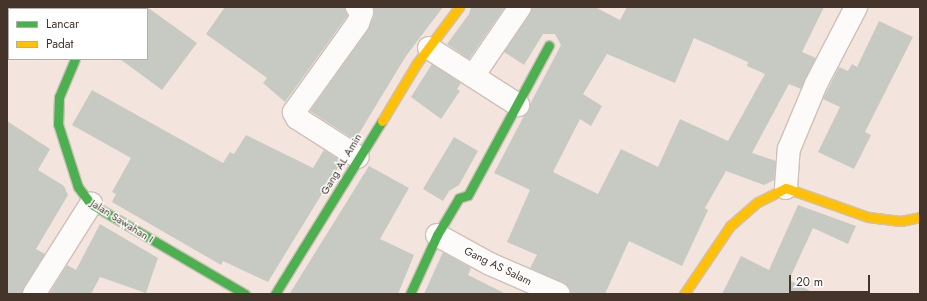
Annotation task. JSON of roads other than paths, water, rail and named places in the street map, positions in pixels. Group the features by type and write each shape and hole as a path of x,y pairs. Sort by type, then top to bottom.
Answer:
{"street":[{"path":"357,7 362,12 358,23 294,112 297,118 358,158"},
{"name":"Gang AL Amin","path":"275,294 358,158 429,48 459,7"},
{"path":"473,76 520,7"},
{"path":"786,188 789,149 816,84 856,7"},
{"path":"410,294 437,235 459,198 468,195 518,105 549,45"},
{"path":"429,48 518,105"},
{"name":"Jalan Sawahan I","path":"75,60 59,97 58,124 78,187 91,204 245,294"},
{"path":"684,294 730,226 758,202 786,188 868,217 901,221 920,217"},
{"path":"34,294 91,204"},
{"name":"Gang AS Salam","path":"437,235 490,264 560,294"}]}
